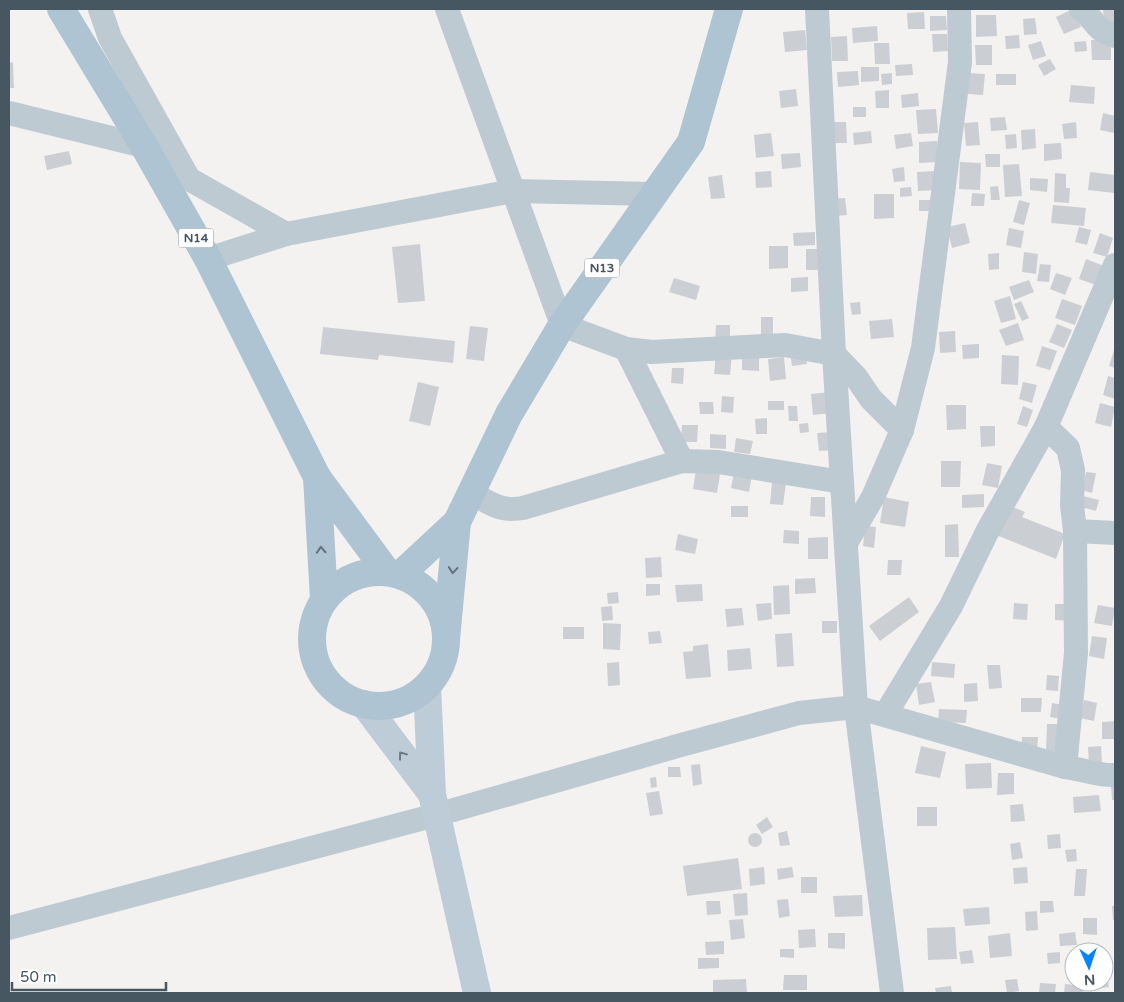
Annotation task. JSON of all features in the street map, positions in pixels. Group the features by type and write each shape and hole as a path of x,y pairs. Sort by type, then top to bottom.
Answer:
{"main road":[{"name":"N14","path":"60,9 150,156 208,259 317,477 393,574"},
{"name":"N13","path":"446,638 457,522 509,414 562,325 691,142 729,9"},
{"name":"N14","path":"317,477 324,599"},
{"name":"N13","path":"393,574 457,522"},
{"path":"363,574 393,574 419,585 433,600 443,618 446,638 444,656 437,672 427,686 413,696 398,703 381,706 364,704 339,694 321,674 312,649 313,623 324,599 342,583 363,574"},
{"path":"427,686 434,804 477,993"},
{"path":"364,704 434,804"}],"street":[{"path":"100,9 110,38 189,179"},
{"path":"446,9 562,325 626,349 652,352 785,345 834,354 856,377 871,399 902,430"},
{"path":"816,9 834,354 856,707 892,993"},
{"path":"1081,9 1098,28 1115,36"},
{"path":"846,543 873,497 902,430 923,348 956,104 964,10"},
{"path":"9,113 150,156 286,234"},
{"path":"208,259 286,234 513,191 655,194"},
{"path":"885,715 951,606 987,532 1046,427 1115,264"},
{"path":"626,349 682,461"},
{"path":"1046,427 1068,448 1073,470 1072,505 1075,531 1076,653 1065,767"},
{"path":"471,492 497,506 509,510 523,508 682,461 718,462 842,482"},
{"path":"1075,531 1115,533"},
{"path":"9,928 434,804 681,745 799,713 856,707 1065,767 1107,776 1115,775"}],"building":[{"path":"1073,9 1081,27 1064,34 1056,17"},
{"path":"1115,9 1115,27 1105,28 1103,10"},
{"path":"924,12 925,29 908,29 907,13"},
{"path":"976,15 996,15 997,36 976,37"},
{"path":"930,16 946,16 947,30 930,31"},
{"path":"1035,18 1037,34 1024,35 1023,19"},
{"path":"877,26 878,41 853,43 852,28"},
{"path":"805,30 807,50 785,52 783,32"},
{"path":"932,34 947,34 948,51 933,52"},
{"path":"1019,35 1020,48 1006,49 1005,36"},
{"path":"847,36 848,61 832,61 831,37"},
{"path":"1091,40 1111,40 1111,60 1092,60"},
{"path":"1041,41 1046,56 1033,60 1028,45"},
{"path":"1086,41 1087,51 1075,52 1074,42"},
{"path":"874,43 889,43 890,64 875,64"},
{"path":"975,45 992,45 992,65 976,65"},
{"path":"1050,59 1056,69 1044,76 1038,65"},
{"path":"13,62 14,88 9,88 9,63"},
{"path":"912,64 913,75 896,76 895,65"},
{"path":"861,67 879,67 879,81 861,82"},
{"path":"858,71 859,85 838,87 837,72"},
{"path":"892,73 892,84 882,85 881,74"},
{"path":"968,73 985,74 983,95 967,94"},
{"path":"996,74 1016,74 1016,85 996,85"},
{"path":"1071,85 1095,87 1094,104 1069,102"},
{"path":"796,89 798,106 781,108 779,91"},
{"path":"889,90 889,108 876,108 875,91"},
{"path":"918,93 919,106 902,108 901,95"},
{"path":"853,107 866,107 866,117 853,117"},
{"path":"936,109 938,133 918,134 916,110"},
{"path":"1103,113 1115,116 1114,133 1100,130"},
{"path":"1005,117 1007,130 991,131 990,118"},
{"path":"833,122 846,122 847,143 834,143"},
{"path":"978,122 980,145 966,146 964,123"},
{"path":"1076,122 1077,138 1064,139 1062,124"},
{"path":"1035,129 1036,148 1022,150 1021,130"},
{"path":"871,131 872,143 854,145 853,133"},
{"path":"771,133 774,156 756,158 754,135"},
{"path":"911,133 913,146 896,149 894,135"},
{"path":"1016,134 1017,148 1006,149 1005,135"},
{"path":"937,141 938,162 919,163 919,142"},
{"path":"1061,143 1062,159 1044,161 1044,144"},
{"path":"69,151 72,164 47,170 44,156"},
{"path":"800,153 801,167 782,169 781,154"},
{"path":"985,154 1000,154 1000,167 986,167"},
{"path":"960,162 981,163 980,190 959,189"},
{"path":"1019,164 1022,196 1005,197 1003,165"},
{"path":"904,167 905,181 894,182 892,169"},
{"path":"771,171 772,187 756,188 755,172"},
{"path":"935,171 936,190 918,191 917,172"},
{"path":"1090,172 1115,175 1114,193 1088,190"},
{"path":"1055,173 1066,174 1066,188 1070,188 1069,203 1054,202"},
{"path":"722,175 725,198 711,199 708,177"},
{"path":"1030,178 1048,179 1047,192 1030,190"},
{"path":"998,186 1000,200 991,200 990,187"},
{"path":"911,187 912,196 900,197 900,188"},
{"path":"972,193 985,194 984,206 971,206"},
{"path":"874,194 894,194 894,218 874,219"},
{"path":"845,198 847,215 835,216 833,199"},
{"path":"919,200 933,200 933,211 919,211"},
{"path":"1019,200 1030,203 1024,225 1013,222"},
{"path":"1053,205 1086,208 1084,226 1051,223"},
{"path":"965,223 970,243 952,248 947,227"},
{"path":"1079,227 1091,230 1087,245 1075,242"},
{"path":"1009,228 1024,231 1021,248 1006,245"},
{"path":"815,232 815,245 794,246 793,233"},
{"path":"1100,233 1113,238 1107,257 1093,253"},
{"path":"420,244 425,301 398,303 392,247"},
{"path":"769,246 788,246 788,268 769,269"},
{"path":"806,249 824,249 824,270 806,270"},
{"path":"1024,252 1038,254 1036,274 1022,272"},
{"path":"999,253 999,269 989,270 988,254"},
{"path":"1086,259 1104,266 1096,285 1079,279"},
{"path":"1040,264 1051,265 1049,282 1037,281"},
{"path":"1056,273 1072,278 1065,295 1050,289"},
{"path":"808,277 808,291 791,292 791,278"},
{"path":"674,278 700,286 696,300 669,292"},
{"path":"1029,280 1034,292 1014,300 1009,287"},
{"path":"1010,296 1016,319 1001,323 994,301"},
{"path":"1062,299 1082,306 1075,325 1055,318"},
{"path":"1021,301 1029,318 1022,321 1014,304"},
{"path":"860,302 861,314 852,315 850,303"},
{"path":"761,317 773,317 773,336 761,336"},
{"path":"892,319 894,337 871,339 869,321"},
{"path":"1018,323 1024,340 1006,346 999,330"},
{"path":"1057,324 1072,330 1064,348 1049,342"},
{"path":"716,325 730,325 730,344 715,343"},
{"path":"470,326 488,328 484,361 466,359"},
{"path":"323,327 455,341 453,363 379,355 378,360 320,354"},
{"path":"955,331 956,352 940,353 939,332"},
{"path":"979,344 979,358 963,359 962,345"},
{"path":"1042,346 1057,351 1050,370 1036,366"},
{"path":"1115,347 1115,368 1109,366"},
{"path":"805,350 807,364 792,366 790,352"},
{"path":"716,353 732,354 730,375 714,374"},
{"path":"1002,355 1019,356 1018,385 1001,384"},
{"path":"742,356 759,357 759,371 742,370"},
{"path":"784,357 786,379 770,381 768,359"},
{"path":"672,368 684,368 683,384 671,383"},
{"path":"1108,376 1115,378 1115,399 1103,395"},
{"path":"418,382 439,387 430,426 409,421"},
{"path":"1023,382 1037,385 1032,403 1019,399"},
{"path":"830,392 833,413 813,415 811,394"},
{"path":"722,396 734,397 733,413 721,412"},
{"path":"768,401 784,401 784,410 768,410"},
{"path":"699,402 713,402 714,414 700,414"},
{"path":"1100,403 1115,407 1111,427 1095,423"},
{"path":"946,405 966,405 966,429 947,430"},
{"path":"788,406 797,406 798,421 789,421"},
{"path":"1023,406 1033,410 1027,427 1017,424"},
{"path":"767,418 767,434 756,434 755,419"},
{"path":"808,423 809,432 800,433 799,424"},
{"path":"682,425 698,425 697,442 681,442"},
{"path":"980,426 995,426 995,446 981,447"},
{"path":"833,432 834,450 819,451 817,433"},
{"path":"710,434 726,435 726,449 710,448"},
{"path":"736,438 753,441 750,454 734,452"},
{"path":"941,461 961,461 960,487 941,487"},
{"path":"987,463 1002,466 998,488 982,485"},
{"path":"696,470 720,474 717,493 693,489"},
{"path":"734,472 752,475 749,492 731,488"},
{"path":"1086,472 1096,473 1092,493 1082,490"},
{"path":"772,482 786,483 783,505 770,504"},
{"path":"984,494 984,507 962,508 962,495"},
{"path":"1083,496 1099,500 1096,511 1081,507"},
{"path":"811,497 825,497 825,517 810,516"},
{"path":"884,497 909,502 905,527 880,523"},
{"path":"1008,505 1025,512 1022,517 1065,534 1056,559 996,535"},
{"path":"731,506 748,506 748,517 731,517"},
{"path":"958,524 959,557 945,557 945,525"},
{"path":"865,526 876,527 874,548 863,546"},
{"path":"784,530 799,531 799,544 783,543"},
{"path":"678,534 698,539 695,554 675,550"},
{"path":"828,537 828,559 808,559 808,538"},
{"path":"661,557 662,577 646,578 645,558"},
{"path":"888,560 902,560 901,575 887,575"},
{"path":"815,578 816,593 795,594 795,579"},
{"path":"646,584 660,584 660,595 646,596"},
{"path":"702,584 703,601 677,602 675,585"},
{"path":"789,585 790,614 774,615 773,586"},
{"path":"618,592 619,603 608,604 607,593"},
{"path":"909,597 919,612 880,641 869,626"},
{"path":"771,603 772,619 758,621 756,604"},
{"path":"1014,603 1028,604 1027,620 1013,619"},
{"path":"1055,604 1070,604 1070,621 1055,620"},
{"path":"1098,605 1115,608 1112,626 1094,623"},
{"path":"612,606 613,620 602,621 601,607"},
{"path":"742,608 744,625 727,627 725,609"},
{"path":"822,621 837,621 837,633 822,633"},
{"path":"603,623 621,624 620,650 603,649"},
{"path":"563,627 584,627 584,639 563,639"},
{"path":"660,631 662,643 649,644 648,632"},
{"path":"792,633 794,666 777,667 775,634"},
{"path":"1092,636 1107,638 1104,659 1089,656"},
{"path":"708,644 711,677 686,679 683,652 693,651 693,646"},
{"path":"750,648 752,669 728,671 727,650"},
{"path":"619,662 620,685 608,686 607,663"},
{"path":"932,662 955,664 954,678 931,676"},
{"path":"987,665 1000,665 1002,688 989,689"},
{"path":"1047,675 1059,676 1058,691 1046,690"},
{"path":"931,682 935,702 919,705 916,684"},
{"path":"977,683 978,701 964,702 964,684"},
{"path":"1021,698 1042,698 1041,712 1021,712"},
{"path":"1084,700 1097,703 1094,721 1080,718"},
{"path":"1052,703 1064,705 1061,719 1050,717"},
{"path":"939,709 967,710 966,723 938,722"},
{"path":"1115,721 1115,739 1102,739 1102,722"},
{"path":"1047,724 1062,724 1062,752 1046,751"},
{"path":"1022,737 1038,737 1037,751 1021,751"},
{"path":"921,746 946,752 940,778 915,773"},
{"path":"1101,746 1102,763 1089,764 1088,747"},
{"path":"991,763 992,788 966,789 965,764"},
{"path":"700,764 702,784 693,786 691,765"},
{"path":"668,767 680,767 681,777 668,777"},
{"path":"998,773 1014,773 1014,794 997,795"},
{"path":"656,777 657,787 651,788 650,778"},
{"path":"1115,785 1115,800 1112,800 1111,786"},
{"path":"659,791 663,814 650,816 646,793"},
{"path":"1099,795 1101,811 1074,813 1073,797"},
{"path":"1023,804 1025,821 1011,822 1010,805"},
{"path":"917,807 937,807 937,826 917,826"},
{"path":"767,817 773,827 762,834 756,825"},
{"path":"787,831 790,845 780,846 778,833"},
{"path":"755,833 760,835 762,840 760,845 755,847 750,845 748,840 750,835"},
{"path":"1060,834 1061,848 1048,849 1047,835"},
{"path":"1020,842 1023,858 1012,860 1010,844"},
{"path":"1076,849 1077,861 1067,862 1065,850"},
{"path":"738,858 742,889 687,896 683,866"},
{"path":"764,867 765,884 750,886 749,869"},
{"path":"792,867 794,877 778,880 777,869"},
{"path":"1027,867 1028,883 1014,884 1013,868"},
{"path":"1076,869 1087,869 1085,896 1074,896"},
{"path":"801,877 817,877 817,893 801,893"},
{"path":"747,893 748,915 735,916 733,894"},
{"path":"862,895 863,916 835,917 833,896"},
{"path":"788,899 790,916 779,918 777,900"},
{"path":"706,901 720,901 721,914 707,915"},
{"path":"1040,901 1053,901 1054,912 1040,913"},
{"path":"1112,906 1115,906 1115,919 1113,920"},
{"path":"989,907 990,924 965,926 963,909"},
{"path":"1037,911 1038,930 1026,931 1025,912"},
{"path":"1083,918 1097,918 1097,935 1083,934"},
{"path":"743,919 745,938 731,940 729,920"},
{"path":"955,927 957,959 928,960 927,928"},
{"path":"815,929 816,947 799,948 798,930"},
{"path":"1075,932 1077,942 1064,942 1064,946 1060,946 1059,934"},
{"path":"828,933 845,933 845,949 828,948"},
{"path":"1010,933 1012,956 990,958 988,936"},
{"path":"724,941 724,954 706,955 705,942"},
{"path":"780,949 794,949 794,958 780,957"},
{"path":"972,950 974,963 961,964 959,952"},
{"path":"1060,952 1060,963 1048,964 1047,953"},
{"path":"698,958 719,958 719,968 698,969"},
{"path":"784,975 807,975 807,990 783,990"},
{"path":"746,979 747,993 713,993 713,980"},
{"path":"1017,979 1019,991 1007,993 1005,980"},
{"path":"1040,983 1056,984 1055,993 1039,993"},
{"path":"951,986 952,993 936,993 935,988"},
{"path":"1064,992 1083,992 1083,993"}]}
